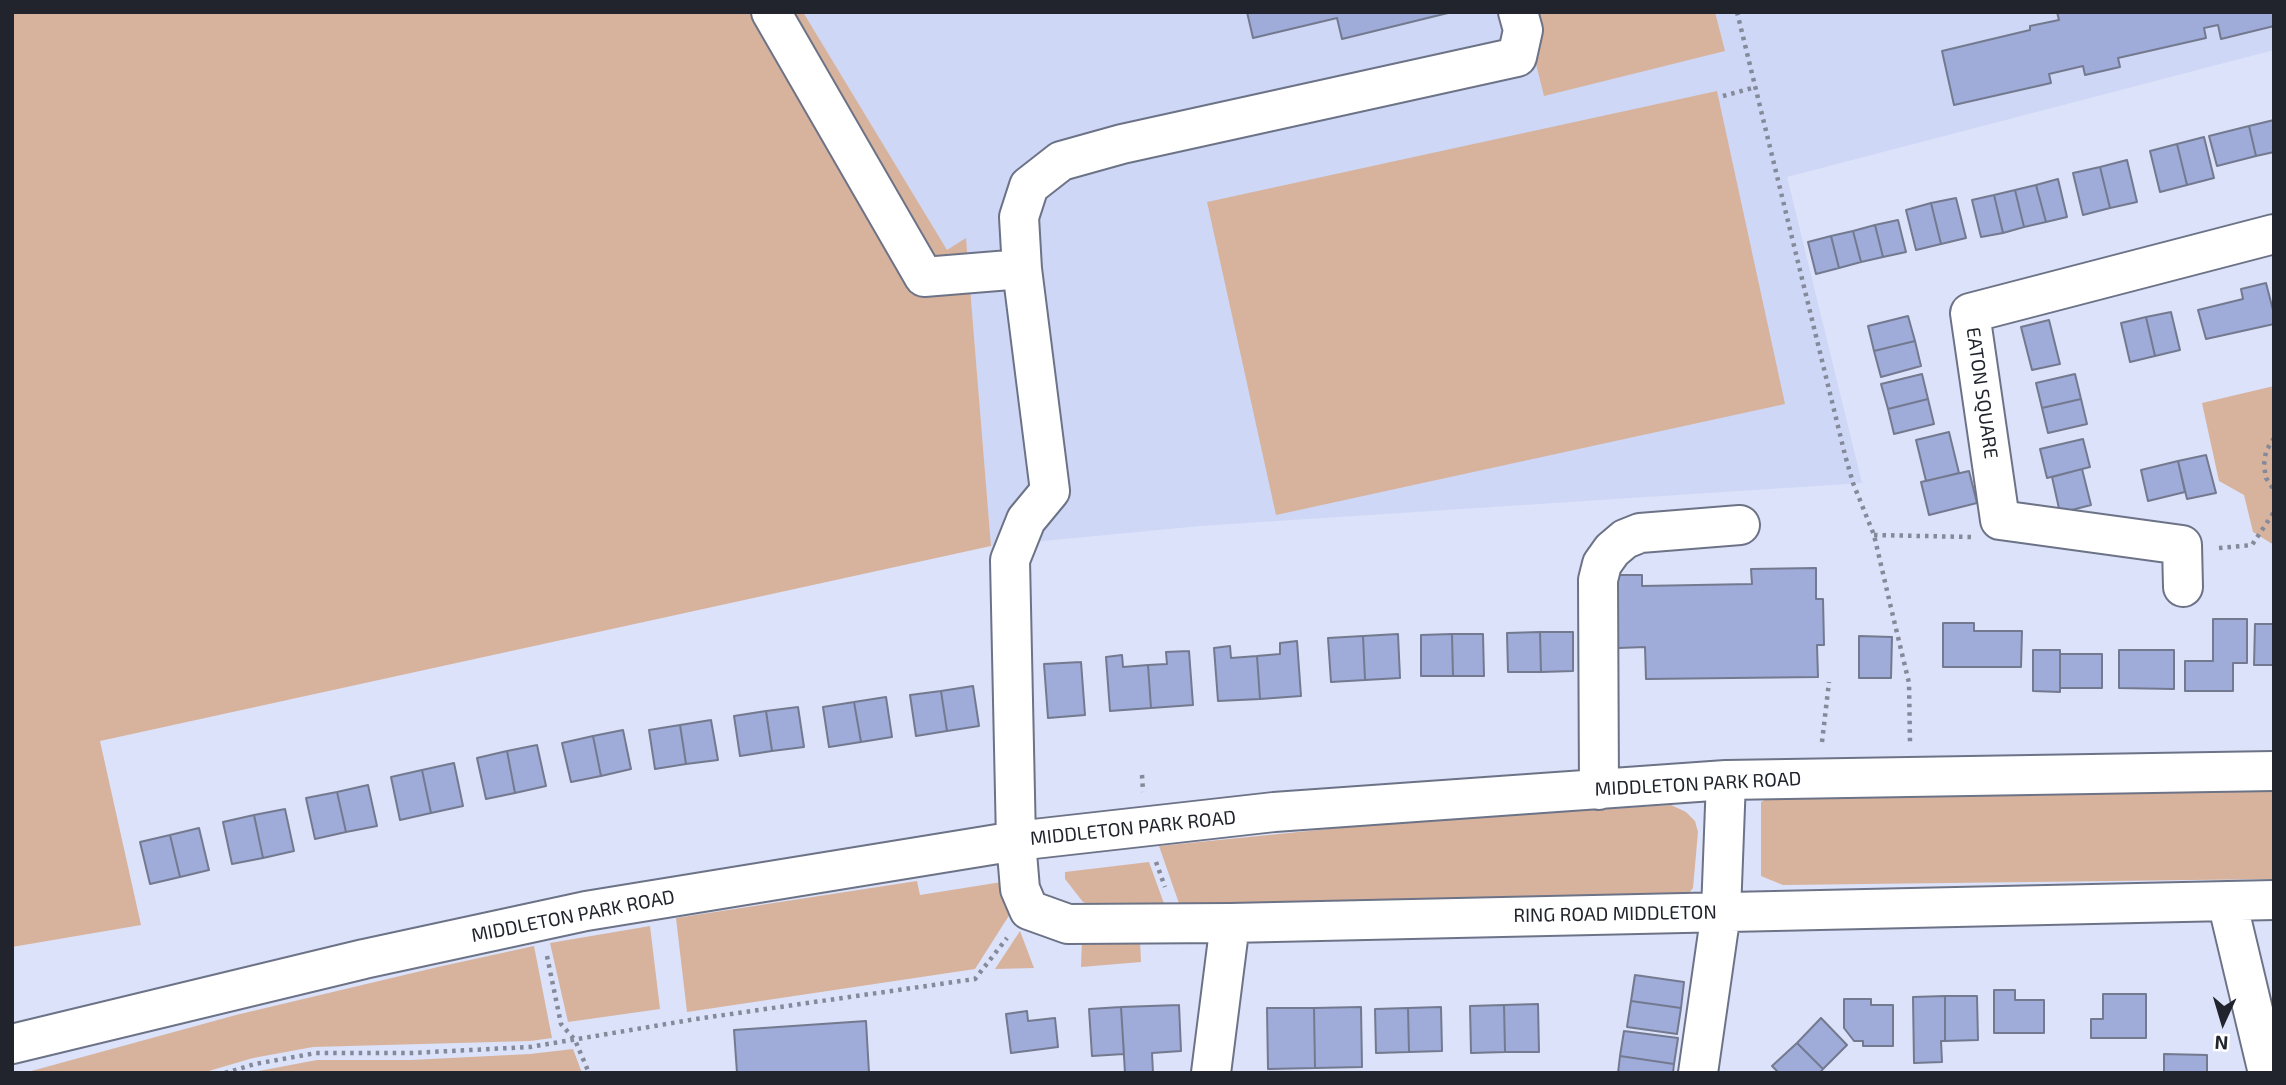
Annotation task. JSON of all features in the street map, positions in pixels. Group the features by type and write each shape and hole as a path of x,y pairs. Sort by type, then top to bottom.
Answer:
{"street":[{"path":"771,12 924,278 1022,269"},
{"path":"1029,910 1020,889 1016,841 1010,559 1026,520 1050,491 1022,269 1019,217 1029,186 1061,162 1122,144 1517,57 1523,30 1518,12"},
{"name":"EATON SQUARE","path":"2000,520 1970,313 2274,234"},
{"path":"2000,520 2182,545 2183,569"},
{"path":"1599,790 1598,580 1602,564 1618,545 1640,533 1740,525"},
{"name":"MIDDLETON PARK ROAD","path":"12,1044 364,958 586,911 1016,841 1274,813 1726,780 2274,771"},
{"path":"1698,1073 1721,912 1726,780"},
{"name":"RING ROAD MIDDLETON","path":"1029,910 1068,924 1178,924 2274,900"},
{"path":"2227,901 2268,1073"},
{"path":"1211,1073 1230,923"}],"path":[{"path":"1737,12 1845,455 1874,535 1909,683 1910,777"},
{"path":"1723,96 1756,87"},
{"path":"2274,438 2266,452 2264,464 2266,478 2274,490"},
{"path":"2183,569 2252,545 2274,512"},
{"path":"1874,535 1980,537 2000,520"},
{"path":"1823,778 1821,736 1829,682"},
{"path":"1144,827 1178,924"},
{"path":"225,1073 255,1064 316,1053 411,1053 530,1047 696,1019 975,979 1029,910"},
{"path":"539,921 561,1024 575,1040 589,1073"}],"shaded area":[{"path":"12,12 803,12 947,250 966,238 991,546 100,741 141,925 12,947"},
{"path":"803,12 2274,12 2274,50 1787,177 1862,483 1200,526 991,546 966,239 947,251"},
{"path":"1523,12 1715,12 1725,51 1544,96"},
{"path":"1717,91 1785,404 1276,515 1207,202"},
{"path":"2274,386 2274,545 2253,532 2244,495 2219,481 2202,403"},
{"path":"2274,787 2274,879 1783,885 1761,876 1761,802 1777,793"},
{"path":"1671,805 1686,812 1695,821 1698,832 1693,888 1685,898 1182,912 1159,846 1398,822"},
{"path":"1149,862 1167,912 1097,908 1083,902 1065,879 1065,872"},
{"path":"917,881 920,895 1008,881 1010,914 975,969 687,1012 676,918"},
{"path":"650,926 660,1009 568,1022 550,943"},
{"path":"1020,931 1034,968 995,969"},
{"path":"1082,939 1140,940 1141,962 1081,967"},
{"path":"534,946 552,1038 530,1041 313,1047 253,1058 202,1073 24,1073 236,1015"},
{"path":"573,1049 582,1073 248,1073 317,1060 411,1060"}],"building":[{"path":"1247,12 1452,12 1342,39 1337,18 1253,38"},
{"path":"2057,12 2274,12 2274,26 2221,39 2218,25 2204,28 2206,38 2118,58 2120,67 2085,75 2083,66 2049,74 2051,83 1954,105 1942,51 2030,30 2030,26 2059,20"},
{"path":"2274,120 2274,152 2256,156 2249,126"},
{"path":"2249,126 2256,156 2217,166 2209,136"},
{"path":"2204,137 2214,178 2187,185 2177,144"},
{"path":"2177,144 2187,185 2160,192 2150,151"},
{"path":"2127,160 2137,202 2110,208 2100,167"},
{"path":"2100,167 2110,208 2083,215 2073,173"},
{"path":"2058,179 2067,217 2046,222 2036,185"},
{"path":"2036,185 2046,222 2024,227 2015,190"},
{"path":"2015,190 2024,227 2003,233 1994,195"},
{"path":"1994,195 2003,233 1981,237 1972,200"},
{"path":"1956,198 1966,238 1941,244 1931,203"},
{"path":"1931,203 1941,244 1916,250 1906,210"},
{"path":"1898,220 1906,252 1883,257 1875,225"},
{"path":"1875,225 1883,257 1861,262 1853,231"},
{"path":"1853,231 1861,262 1839,268 1831,236"},
{"path":"1831,236 1839,268 1816,274 1808,242"},
{"path":"2266,283 2274,324 2206,339 2198,310 2243,299 2241,289"},
{"path":"2171,312 2180,350 2155,356 2146,317"},
{"path":"1908,316 1915,341 1874,351 1868,326"},
{"path":"2146,317 2155,356 2130,362 2121,323"},
{"path":"2049,320 2060,364 2032,370 2021,327"},
{"path":"1915,341 1921,366 1881,377 1874,351"},
{"path":"1922,374 1928,399 1888,409 1881,384"},
{"path":"2075,374 2081,399 2042,408 2036,383"},
{"path":"1928,399 1934,424 1894,434 1888,409"},
{"path":"2081,399 2087,424 2048,433 2042,408"},
{"path":"1949,432 1959,473 1926,481 1916,440"},
{"path":"2083,439 2090,467 2047,478 2040,449"},
{"path":"2206,455 2216,493 2187,499 2178,461"},
{"path":"2178,461 2185,492 2148,501 2141,470"},
{"path":"2082,469 2091,505 2060,513 2052,477"},
{"path":"1969,471 1977,503 1929,515 1921,482"},
{"path":"1816,568 1816,599 1823,599 1824,645 1817,645 1818,677 1646,679 1645,647 1618,648 1617,575 1642,575 1642,586 1752,584 1751,569"},
{"path":"2213,619 2247,619 2247,663 2233,663 2233,691 2185,691 2185,661 2213,661"},
{"path":"1943,623 1974,623 1974,631 2022,631 2021,667 1943,667"},
{"path":"2255,624 2274,624 2274,665 2254,665"},
{"path":"1540,632 1541,672 1508,672 1507,633"},
{"path":"1540,632 1573,632 1573,671 1541,672"},
{"path":"1398,634 1400,678 1365,680 1363,636"},
{"path":"1452,634 1483,634 1484,676 1453,676"},
{"path":"1452,634 1453,676 1421,676 1421,635"},
{"path":"1363,636 1365,680 1331,682 1328,638"},
{"path":"1859,636 1892,637 1891,678 1859,678"},
{"path":"1297,641 1301,696 1260,699 1257,656 1280,654 1280,643"},
{"path":"1230,646 1231,658 1257,656 1260,699 1218,701 1214,648"},
{"path":"2033,650 2060,650 2060,692 2033,691"},
{"path":"2119,650 2174,650 2174,689 2119,688"},
{"path":"1189,651 1193,705 1151,708 1148,665 1167,664 1166,652"},
{"path":"2060,654 2102,654 2102,688 2060,688"},
{"path":"1122,655 1123,667 1148,665 1151,708 1110,711 1106,657"},
{"path":"1081,662 1085,715 1048,718 1044,664"},
{"path":"973,686 979,726 947,731 941,691"},
{"path":"941,691 947,731 916,736 910,695"},
{"path":"886,697 892,737 861,742 854,702"},
{"path":"854,702 861,742 829,747 823,707"},
{"path":"798,707 804,747 772,751 766,711"},
{"path":"766,711 772,751 740,756 734,716"},
{"path":"711,720 718,760 686,764 680,725"},
{"path":"680,725 686,764 655,769 649,730"},
{"path":"623,730 631,769 601,776 593,736"},
{"path":"593,736 601,776 571,782 562,743"},
{"path":"537,745 546,786 515,793 507,751"},
{"path":"507,751 515,793 486,799 477,758"},
{"path":"454,763 463,806 431,813 422,770"},
{"path":"422,770 431,813 400,820 391,777"},
{"path":"368,785 377,826 346,832 337,792"},
{"path":"337,792 346,832 315,839 306,798"},
{"path":"285,809 294,851 263,858 254,815"},
{"path":"254,815 263,858 232,864 223,822"},
{"path":"199,828 209,870 180,877 170,835"},
{"path":"170,835 180,877 150,884 140,842"},
{"path":"1635,975 1684,982 1681,1008 1631,1001"},
{"path":"1994,990 2015,990 2015,1000 2044,1000 2044,1033 1994,1033"},
{"path":"2103,994 2146,994 2146,1038 2091,1038 2091,1019 2103,1019"},
{"path":"1945,996 1942,1062 1914,1063 1913,997"},
{"path":"1945,996 1977,996 1978,1040 1945,1041"},
{"path":"1844,999 1871,999 1871,1005 1893,1005 1893,1046 1863,1046 1863,1041 1854,1041 1844,1028"},
{"path":"1631,1001 1681,1008 1677,1034 1627,1027"},
{"path":"1538,1004 1539,1052 1505,1052 1504,1005"},
{"path":"1179,1005 1181,1051 1152,1053 1153,1073 1125,1073 1121,1007"},
{"path":"1504,1005 1505,1052 1471,1053 1470,1006"},
{"path":"1121,1007 1124,1054 1092,1056 1089,1009"},
{"path":"1361,1007 1362,1067 1315,1068 1314,1008"},
{"path":"1441,1007 1442,1051 1409,1052 1408,1008"},
{"path":"1267,1008 1314,1008 1315,1068 1268,1069"},
{"path":"1408,1008 1409,1052 1376,1053 1375,1009"},
{"path":"1027,1011 1028,1021 1055,1018 1058,1047 1011,1053 1006,1014"},
{"path":"1821,1018 1847,1045 1823,1069 1797,1043"},
{"path":"866,1021 869,1073 737,1073 734,1030"},
{"path":"1624,1031 1678,1038 1674,1064 1620,1056"},
{"path":"1797,1043 1823,1069 1820,1073 1779,1073 1772,1066"},
{"path":"2164,1054 2207,1055 2207,1073 2164,1073"},
{"path":"1620,1056 1674,1064 1673,1073 1618,1073"}]}
